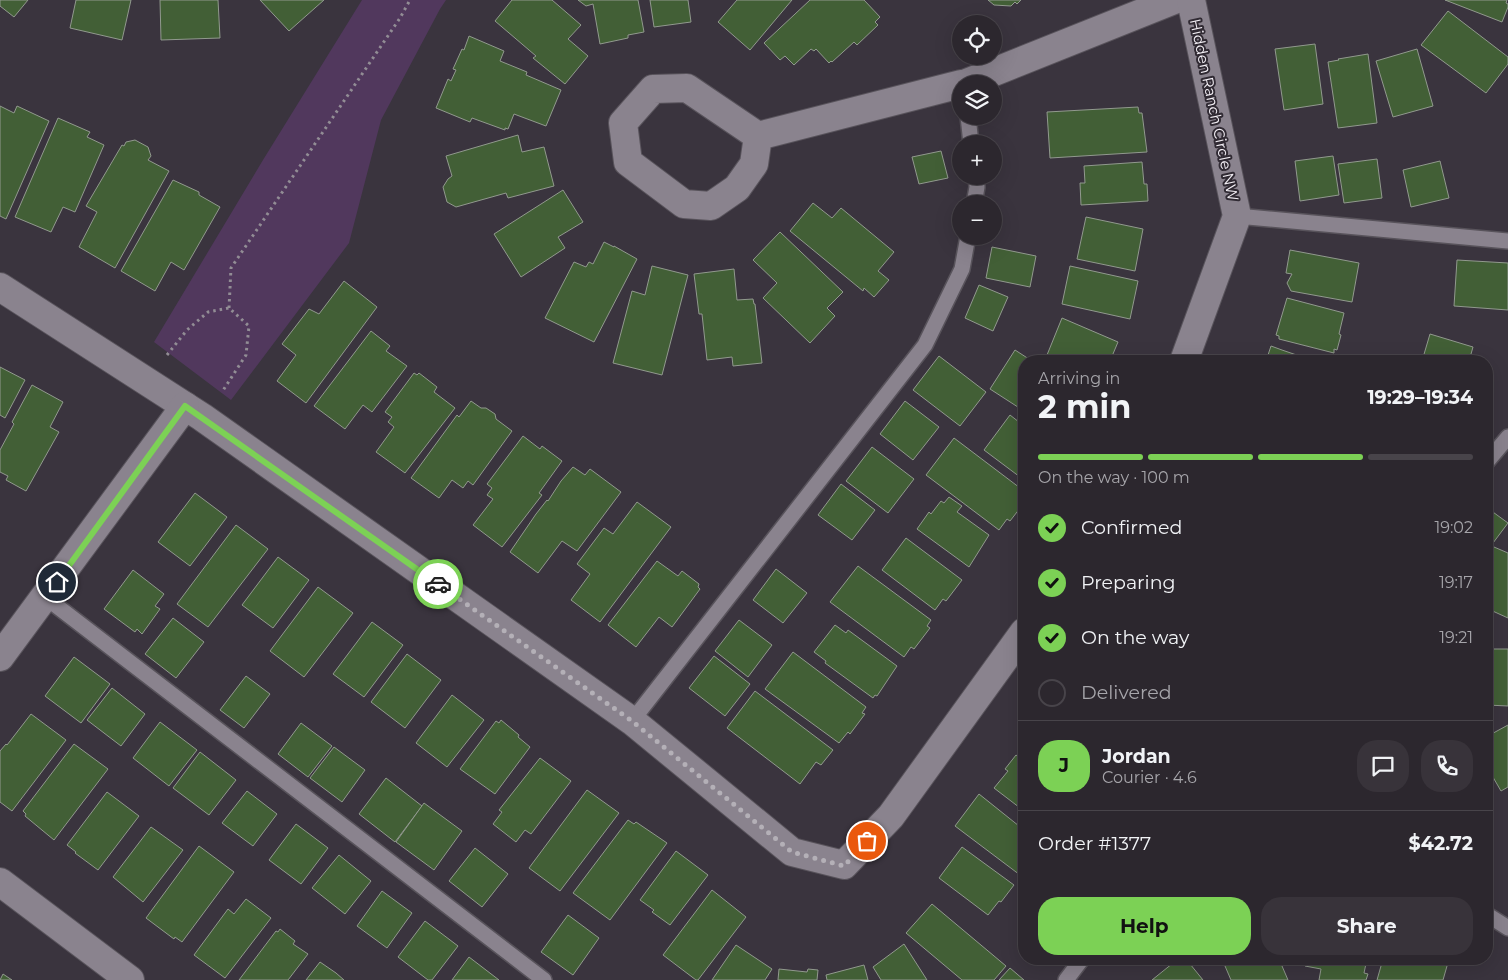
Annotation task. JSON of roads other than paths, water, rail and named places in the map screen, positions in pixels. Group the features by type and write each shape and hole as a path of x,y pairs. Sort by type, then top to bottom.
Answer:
{"street":[{"path":"985,75 1174,0"},
{"name":"Hidden Ranch Circle NW","path":"1186,355 1237,216 1191,0"},
{"path":"758,136 754,164 737,188 710,206 684,204 628,162 623,123 653,89 688,88 758,136 952,87"},
{"path":"0,287 193,412 632,721 792,852 844,866 891,816 1018,640"},
{"path":"0,657 193,412"},
{"path":"0,882 130,980"}],"lane":[{"path":"1237,216 1508,241"},
{"path":"632,721 925,346 962,269 966,245"},
{"path":"1493,455 1508,437"},
{"path":"45,598 544,980"},
{"path":"1493,918 1508,928"},
{"path":"1066,980 1077,965"}]}
